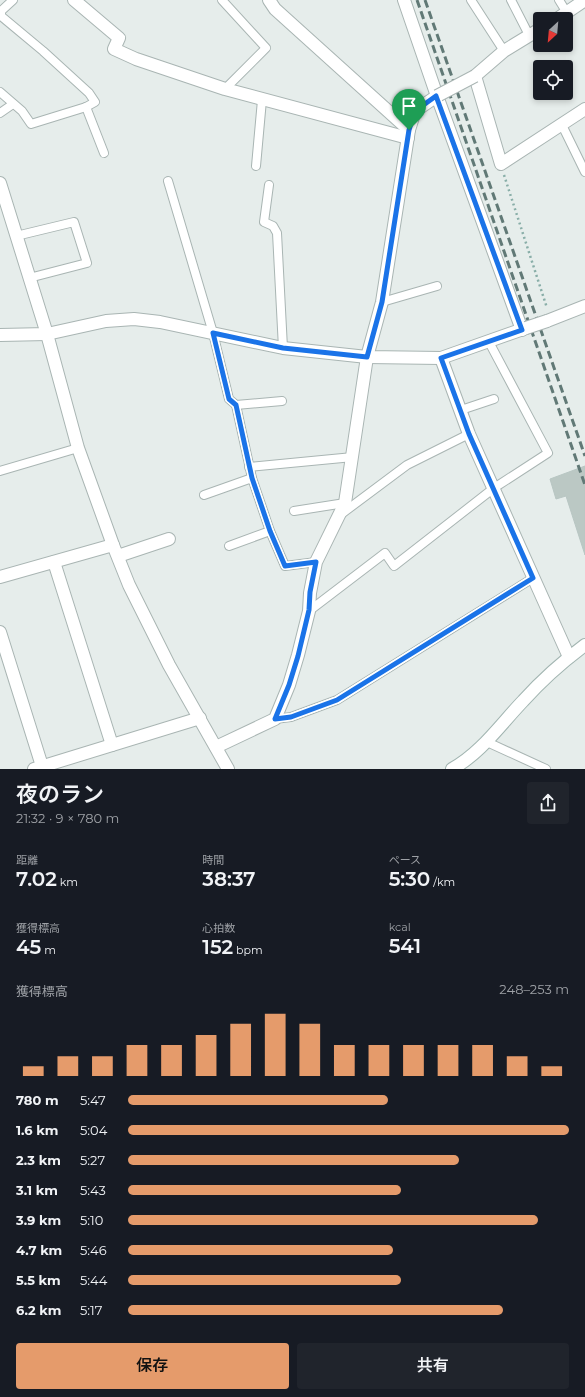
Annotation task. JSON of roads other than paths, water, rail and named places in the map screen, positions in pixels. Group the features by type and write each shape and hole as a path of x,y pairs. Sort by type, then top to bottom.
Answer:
{"street":[{"path":"74,0 119,38 114,49 136,60 262,100 409,134"},
{"path":"269,0 275,9 409,134"},
{"path":"404,0 436,96 524,329"},
{"path":"568,12 585,0"},
{"path":"216,747 275,719 289,685 298,656 309,610 310,592 316,562 345,503 367,357 382,302 409,134 415,111 436,96 475,76 504,51 533,33"},
{"path":"475,76 501,164 585,109"},
{"path":"0,183 3,202 16,236 47,334 78,448 115,550 132,592 169,665 228,769"},
{"path":"0,335 47,334 106,321 134,319 160,322 283,348 367,357 441,358 489,342 585,306"},
{"path":"441,358 469,434 569,657"},
{"path":"0,577 54,562 169,539"},
{"path":"54,562 112,745"},
{"path":"0,632 38,768 200,718"},
{"path":"452,769 473,755 487,742 523,700 569,657 585,645"}],"lane":[{"path":"0,92 22,111 31,124 86,107 95,102 89,93 1,16 1,11 13,0"},
{"path":"222,0 266,48 225,89"},
{"path":"471,0 504,51"},
{"path":"511,0 529,36"},
{"path":"558,0 561,12"},
{"path":"256,166 262,100"},
{"path":"0,113 13,104"},
{"path":"86,107 104,153"},
{"path":"562,125 585,172"},
{"path":"168,181 213,333 229,399 236,405 249,467 270,531 285,566 316,562"},
{"path":"269,185 264,222 273,226 277,233 283,348"},
{"path":"16,236 74,222 87,263 29,278"},
{"path":"382,302 437,286"},
{"path":"309,610 385,552 394,566 494,488 548,452 489,342"},
{"path":"461,410 494,399"},
{"path":"236,405 282,401"},
{"path":"340,515 407,465 469,434"},
{"path":"0,472 78,448"},
{"path":"249,467 353,457"},
{"path":"204,495 252,478"},
{"path":"294,511 345,503"},
{"path":"229,546 270,531"},
{"path":"275,719 291,717 337,700 533,578"},
{"path":"487,742 546,769"}],"railway":[{"path":"417,0 585,485"},
{"path":"425,0 585,456"}]}
